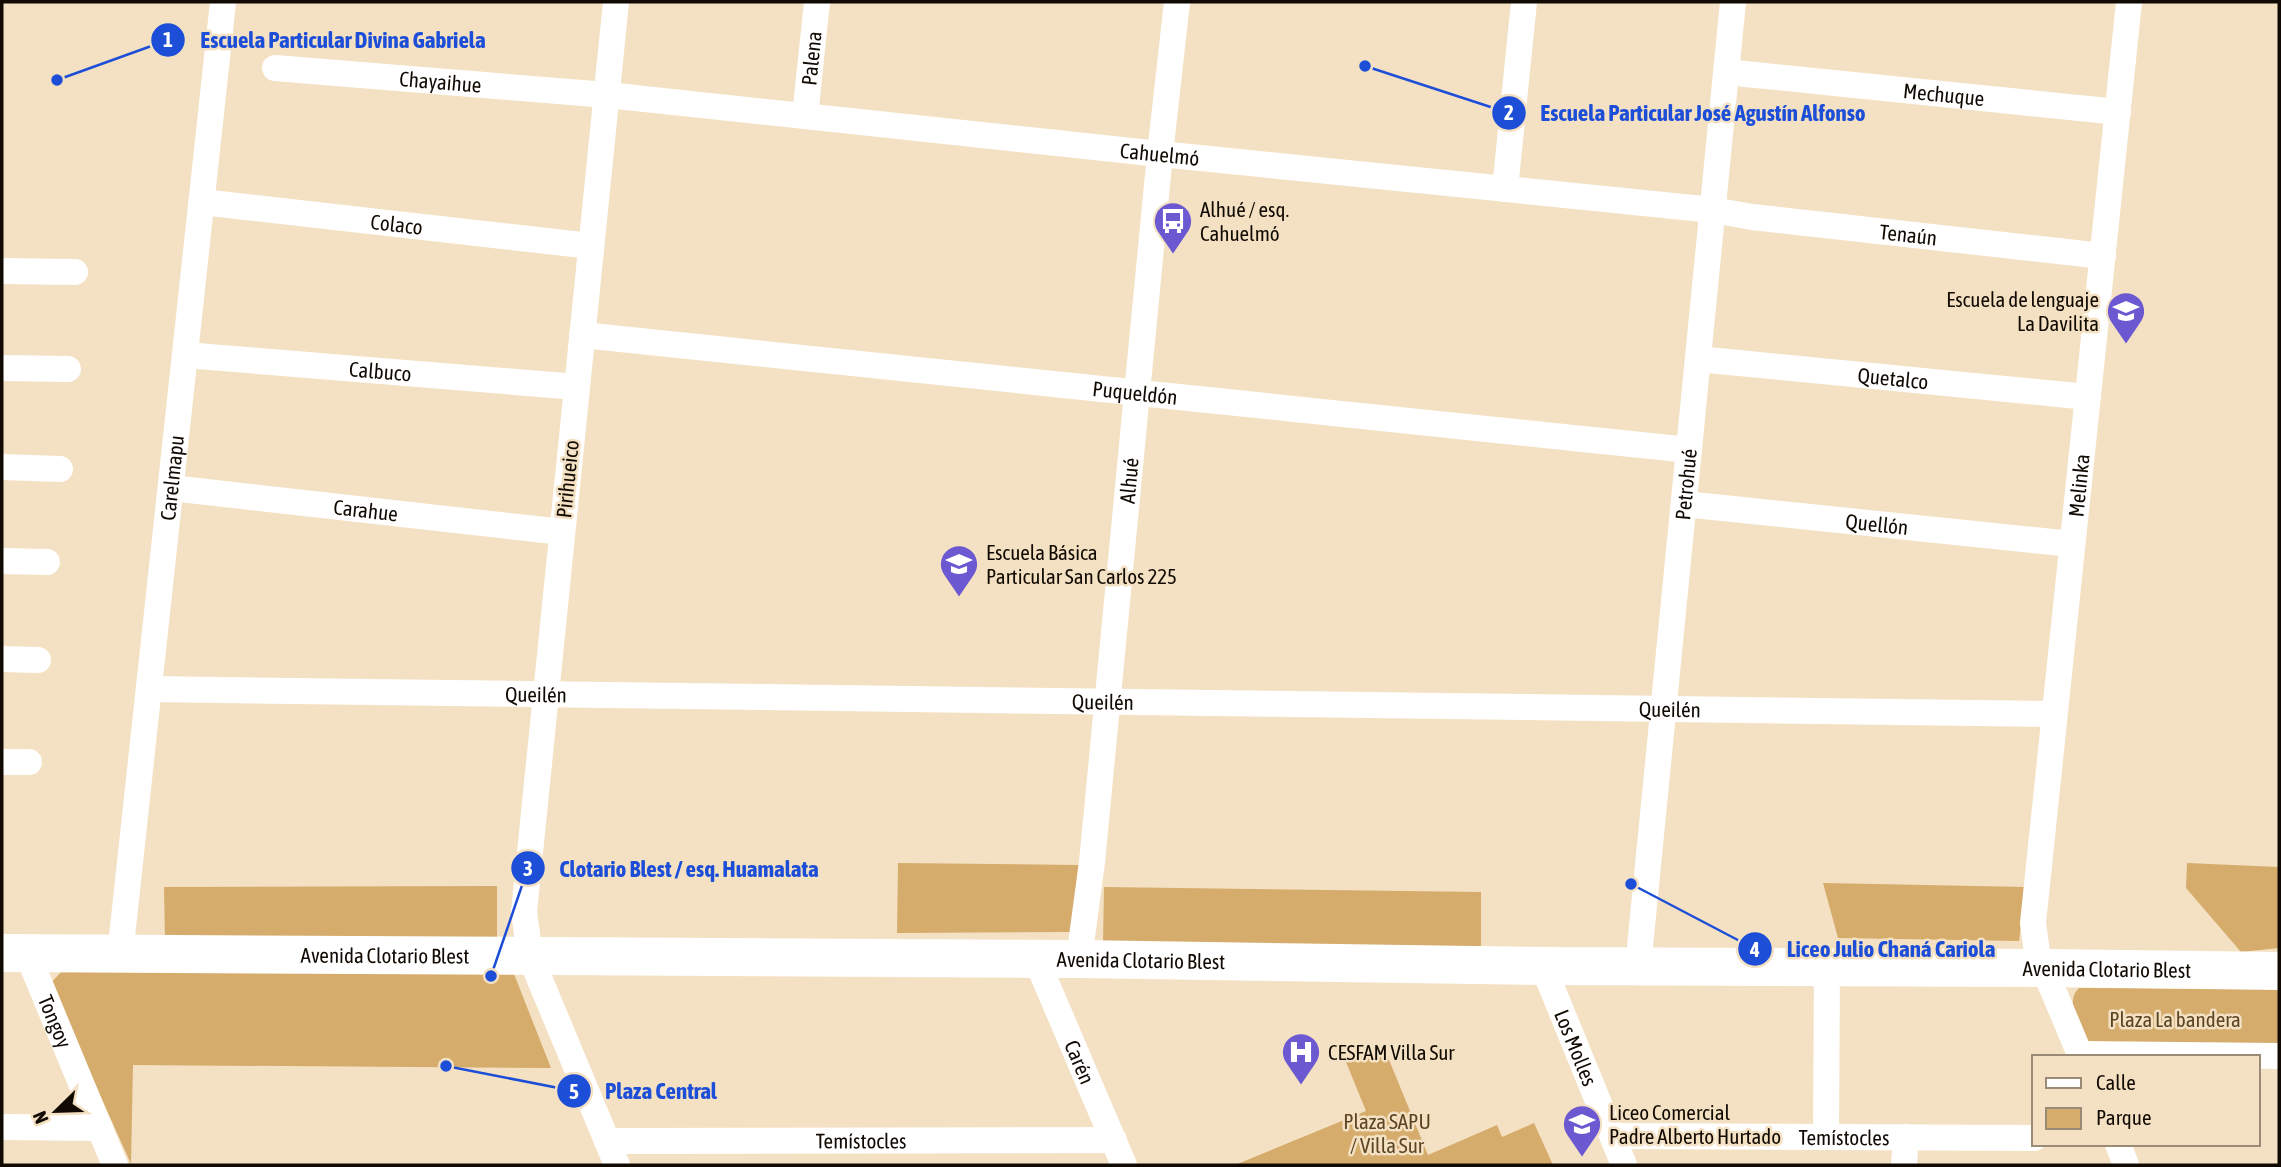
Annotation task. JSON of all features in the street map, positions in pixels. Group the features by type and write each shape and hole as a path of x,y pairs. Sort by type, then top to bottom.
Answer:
{"main road":[{"name":"Avenida Clotario Blest","path":"14,953 120,956 1079,959 1543,967 2279,971"}],"street":[{"name":"Carelmapu","path":"120,956 223,2"},
{"name":"Pirihueico","path":"616,2 524,912 530,956 617,1165"},
{"name":"Palena","path":"805,116 817,2"},
{"name":"Alhué","path":"1079,959 1177,2"},
{"path":"1505,189 1524,2"},
{"name":"Petrohué","path":"1638,967 1733,2"},
{"name":"Melinka","path":"2081,1055 2044,968 2035,941 2033,923 2129,2"},
{"name":"Chayaihue","path":"275,68 607,95"},
{"name":"Mechuque","path":"1726,72 2118,112"},
{"name":"Cahuelmó","path":"607,95 1160,155 1713,210"},
{"name":"Colaco","path":"202,202 591,246"},
{"name":"Tenaún","path":"1713,210 1752,217 2103,256"},
{"path":"2,271 75,272"},
{"name":"Puqueldón","path":"582,335 1689,450"},
{"name":"Calbuco","path":"185,355 577,387"},
{"name":"Quetalco","path":"1698,359 2088,397"},
{"path":"2,368 68,369"},
{"path":"2,467 60,469"},
{"name":"Carahue","path":"171,488 562,532"},
{"name":"Quellón","path":"1684,504 2073,544"},
{"path":"2,561 47,562"},
{"path":"2,659 38,660"},
{"name":"Queilén","path":"149,689 2054,714"},
{"path":"2,762 29,762"},
{"name":"Tongoy","path":"14,953 100,1128 115,1165"},
{"name":"Carén","path":"1036,959 1124,1165"},
{"name":"Los Molles","path":"1543,967 1624,1165"},
{"path":"1826,1137 1827,967"},
{"path":"2260,1056 2279,1056"},
{"path":"2,1127 100,1128"},
{"name":"Temístocles","path":"1613,1136 2032,1138"},
{"path":"1904,1165 1906,1137"},
{"name":"Temístocles","path":"607,1141 1114,1140"},
{"path":"2119,1146 2126,1165"}],"green space":[{"path":"898,863 1079,865 1071,932 897,933"},
{"path":"2187,863 2279,867 2279,948 2241,952 2186,888"},
{"path":"1823,883 2026,887 2019,941 1838,938"},
{"path":"497,886 497,941 165,942 164,887"},
{"path":"1104,887 1481,892 1481,948 1103,943"},
{"path":"62,971 514,974 551,1068 133,1065 131,1164 50,984"},
{"name":"Plaza La bandera","path":"2079,988 2279,989 2279,1051 2089,1049 2073,1009 2075,994"},
{"name":"Plaza SAPU / Villa Sur","path":"1380,1047 1385,1050 1428,1155 1497,1125 1502,1137 1534,1123 1553,1165 1235,1165 1366,1111 1346,1062"}],"place":[{"name":"Escuela Particular José Agustín Alfonso","path":"1365,66"},
{"name":"Escuela Particular Divina Gabriela","path":"57,80"},
{"name":"Alhué / esq. Cahuelmó","path":"1173,255"},
{"name":"Escuela de lenguaje La Davilita","path":"2126,345"},
{"name":"Escuela Básica Particular San Carlos 225","path":"959,598"},
{"name":"Liceo Julio Chaná Cariola","path":"1631,884"},
{"name":"Clotario Blest / esq. Huamalata","path":"491,976"},
{"name":"Plaza Central","path":"446,1066"},
{"name":"CESFAM Villa Sur","path":"1301,1086"},
{"name":"Liceo Comercial Padre Alberto Hurtado","path":"1582,1158"}]}
